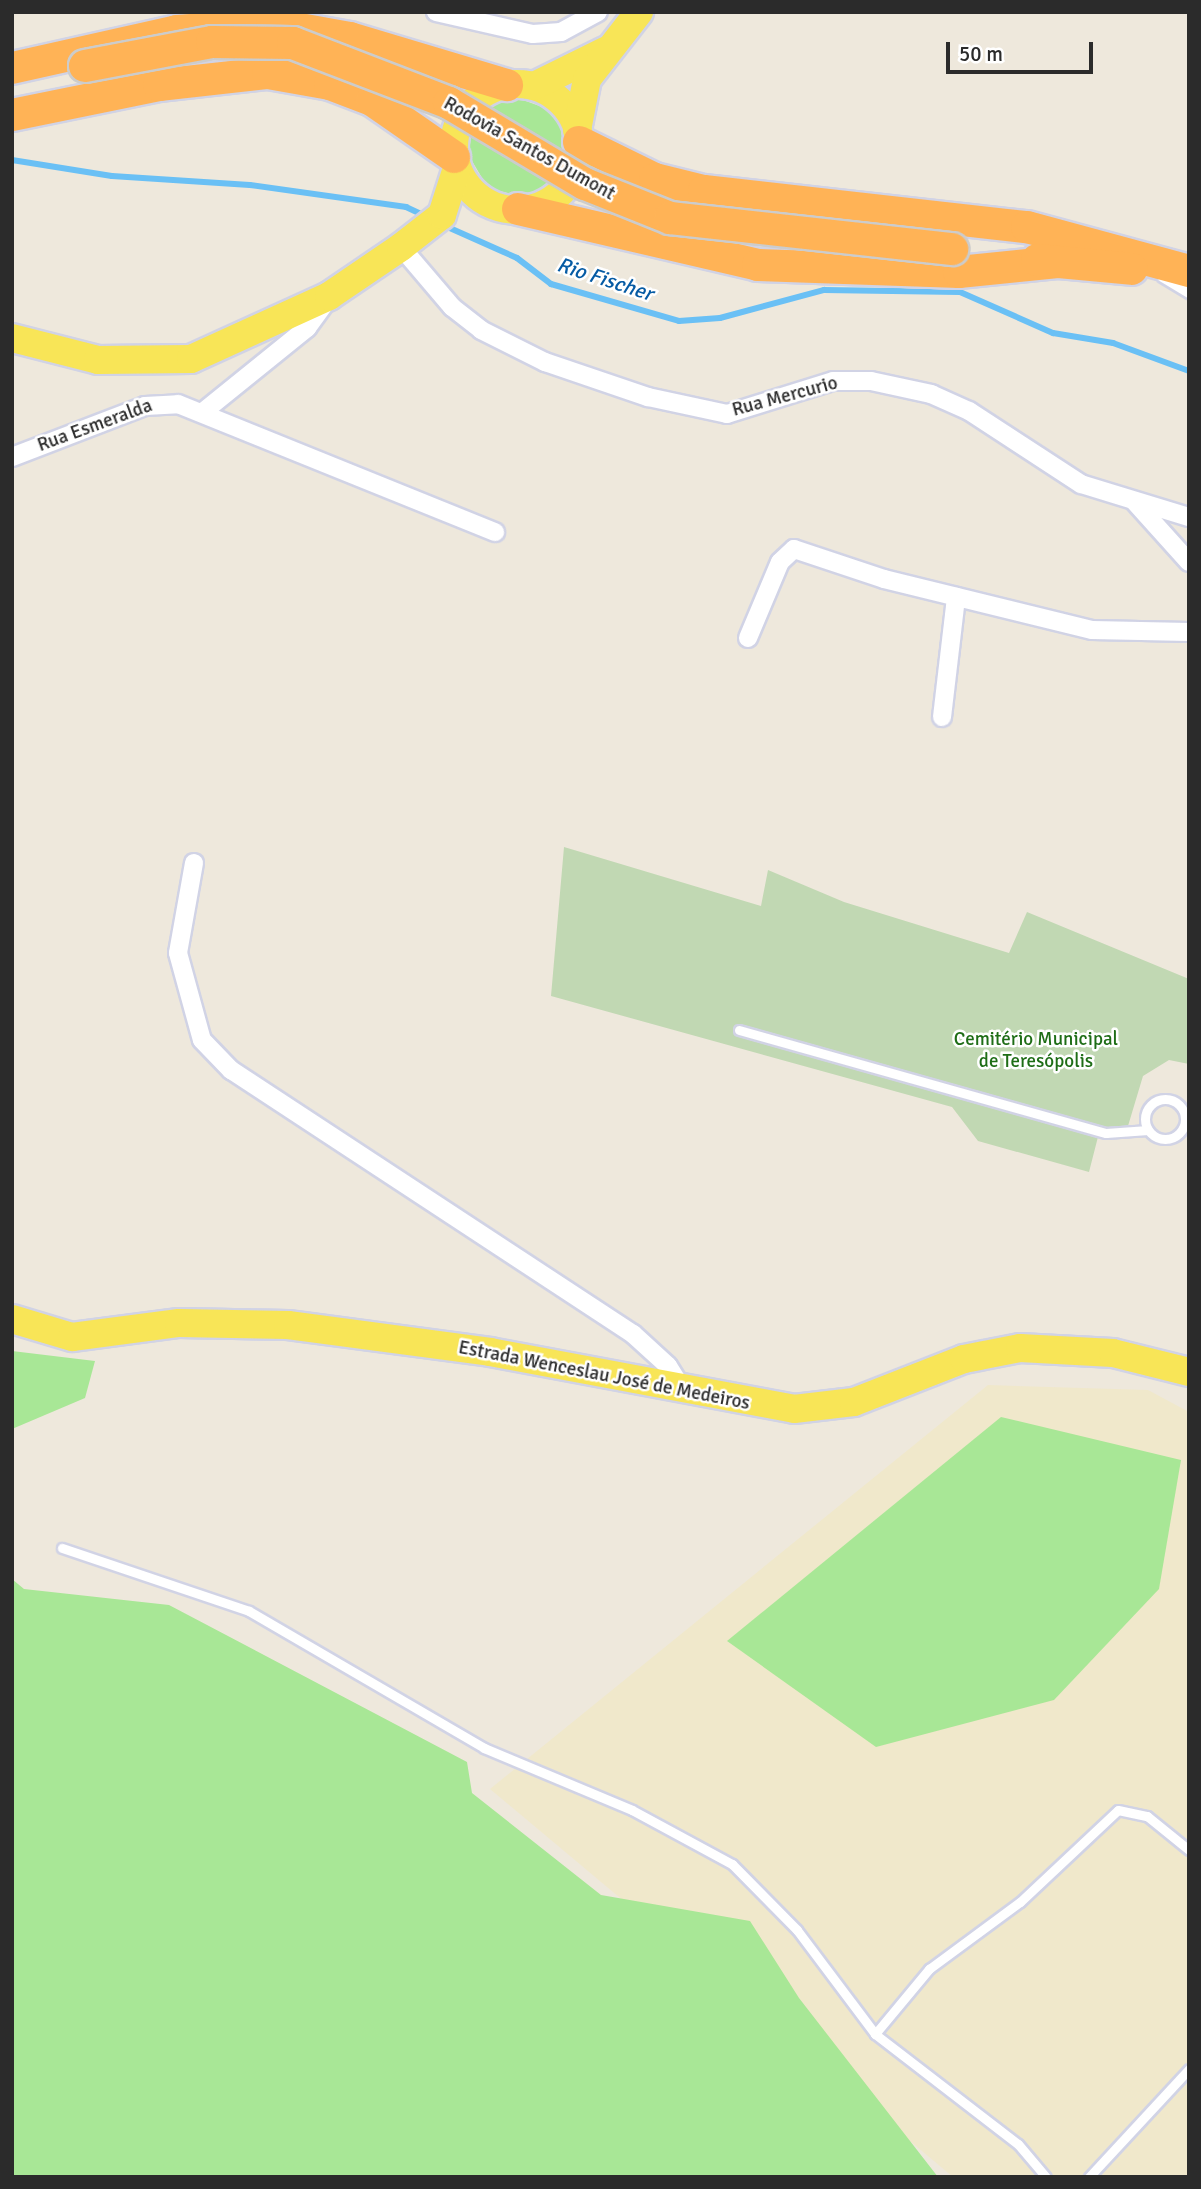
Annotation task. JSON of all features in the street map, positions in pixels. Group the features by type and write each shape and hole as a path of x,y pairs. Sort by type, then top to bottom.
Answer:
{"highway":[{"path":"12,68 177,31 272,24 350,38 520,85"},
{"name":"Rodovia Santos Dumont","path":"12,83 212,42 293,43 449,103 585,184 670,218 1057,262 1189,273"},
{"path":"12,115 159,85 268,73 330,84 372,100 456,162"},
{"path":"578,136 655,179 704,191 1027,227 1189,273"},
{"path":"509,209 758,265 946,272 1057,262"}],"main road":[{"path":"12,338 98,360 179,362 329,296 424,228 509,209 564,189 578,164 580,100 604,51 639,12"},
{"path":"424,228 456,162 462,116 474,100 520,85 604,51"},
{"path":"520,85 558,99 578,136"},
{"path":"456,162 478,199 509,209"},
{"name":"Estrada Wenceslau José de Medeiros","path":"12,1319 72,1337 179,1323 288,1325 490,1352 776,1408 822,1409 867,1398 964,1359 1020,1348 1113,1353 1189,1372"}],"street":[{"path":"436,12 533,34 561,32 598,12"},
{"name":"Rua Mercurio","path":"424,228 452,307 545,362 692,411 727,414 833,381 871,381 931,394 970,411 1082,484 1189,517"},
{"path":"329,296 307,328 203,412 495,532"},
{"name":"Rua Esmeralda","path":"12,457 145,406 178,404 203,412"},
{"path":"1134,501 1189,562"},
{"path":"748,638 780,562 794,549 956,597 1102,632 1189,632"},
{"path":"942,717 956,597"},
{"path":"194,863 178,953 202,1040 231,1070 633,1334 668,1366 684,1392"}],"lane":[{"path":"1155,272 1189,293"},
{"path":"739,1030 1105,1133 1148,1130 1168,1139 1186,1125 1184,1113 1167,1099 1148,1109 1148,1130"},
{"path":"62,1548 249,1611 484,1748 697,1842 732,1864 797,1930 875,2034 1018,2144 1047,2177"},
{"path":"875,2034 936,1962 1020,1902 1118,1810 1147,1816 1189,1850"},
{"path":"1089,2177 1189,2069"}],"shaded area":[{"path":"988,1385 1148,1390 1189,1412 1189,2177 953,2177 490,1789"}],"green space":[{"path":"512,96 556,112 566,127 568,161 483,111"},
{"path":"471,132 557,182 526,198 488,188 469,156"},
{"name":"Cemitério Municipal de Teresópolis","path":"564,847 761,906 768,870 844,902 1009,953 1027,912 1189,979 1189,1064 1169,1060 1143,1076 1125,1136 1100,1129 1089,1172 978,1141 952,1107 551,996"},
{"path":"12,1351 95,1361 85,1398 12,1429"},
{"path":"1001,1417 1181,1460 1159,1589 1054,1700 876,1747 727,1641"},
{"path":"12,1579 24,1589 169,1605 467,1762 472,1793 601,1895 750,1921 799,1998 938,2177 12,2177"}],"waterway":[{"name":"Rio Fischer","path":"12,160 112,176 250,185 406,207 427,217"},
{"name":"Rio Fischer","path":"443,225 517,258 551,284 679,321 720,318 824,290 960,292 1053,333 1113,343 1189,371"}]}
